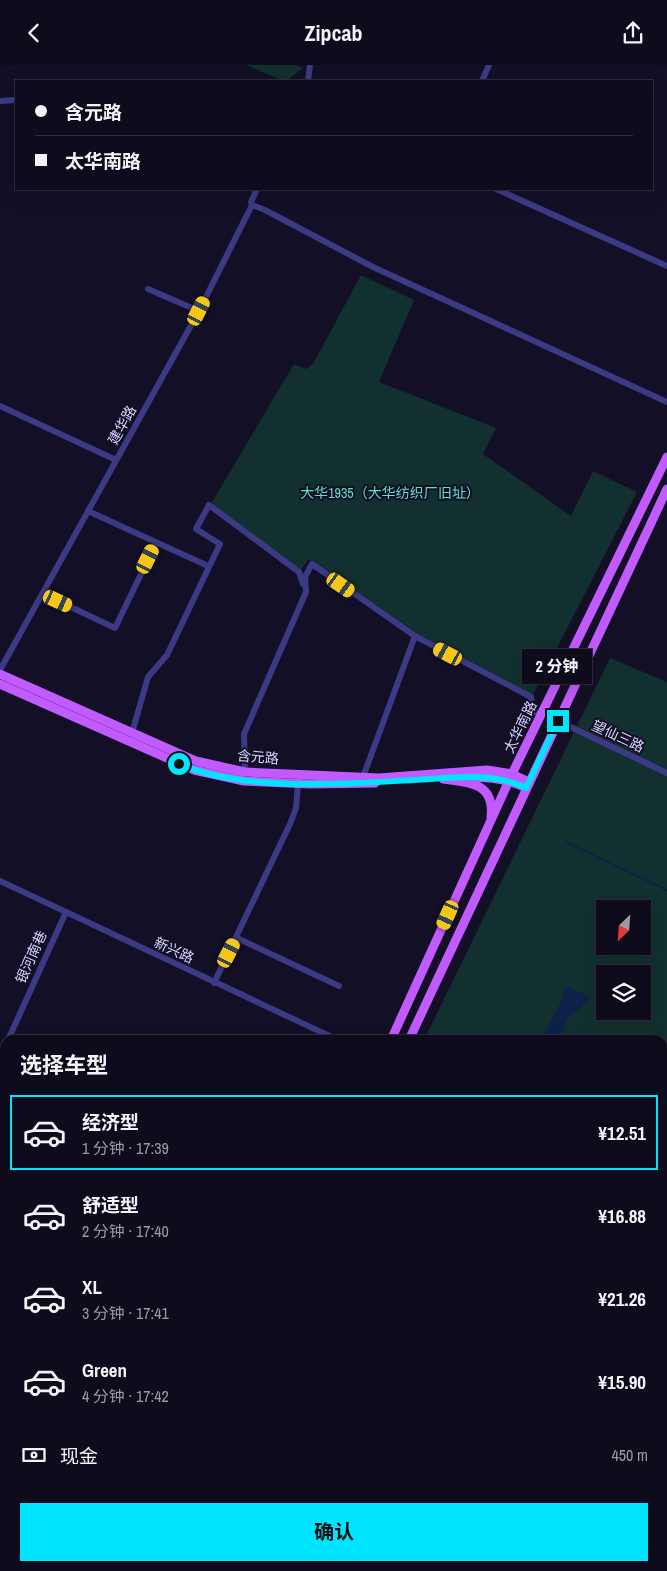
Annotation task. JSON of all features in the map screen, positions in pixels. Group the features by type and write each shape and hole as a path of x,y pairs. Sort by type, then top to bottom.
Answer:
{"main road":[{"name":"太华南路","path":"393,1035 511,777 667,457"},
{"path":"411,1035 667,489"},
{"name":"含元路","path":"0,674 196,761 245,772 363,777 487,770 511,777 528,785"},
{"name":"含元路","path":"0,684 194,770 244,781 361,783 511,777"},
{"path":"443,779 469,783 483,789 489,795 491,803 489,825"}],"street":[{"path":"308,80 310,65"},
{"path":"482,80 489,65"},
{"path":"0,101 15,100"},
{"name":"建华路","path":"0,670 199,311 252,205 251,202 257,190"},
{"path":"498,190 667,266"},
{"path":"252,205 266,210 373,267 667,403"},
{"path":"148,289 199,311"},
{"path":"0,406 116,460"},
{"path":"132,733 148,677 167,655 220,544 196,529 208,505 299,571 306,592"},
{"path":"88,511 208,566"},
{"path":"58,601 114,628 156,543"},
{"path":"245,772 244,734 306,592 305,577 312,564 414,636 531,697 533,711 541,715"},
{"path":"363,777 414,636"},
{"name":"望仙三路","path":"558,721 667,773"},
{"path":"214,983 296,808 298,783"},
{"name":"新兴路","path":"0,881 327,1035"},
{"name":"银河南巷","path":"10,1035 66,912"},
{"path":"236,938 339,986"}],"green space":[{"path":"246,65 296,65 303,68 289,79 279,79"},
{"name":"大华1935（大华纺织厂旧址）","path":"361,275 414,300 379,382 496,428 483,454 571,516 593,471 637,492 533,695 418,634 309,559 301,570 217,509 212,502 294,364 306,369 313,364"},
{"path":"610,658 667,682 667,1035 426,1035"}],"water":[{"path":"566,986 590,997 583,1006 568,1018 560,1035 544,1035 561,1002"}],"waterway":[{"path":"566,842 667,890"}],"route":[{"path":"179,764 194,770 244,781 361,783 487,777 510,780 526,788 558,721"}]}
